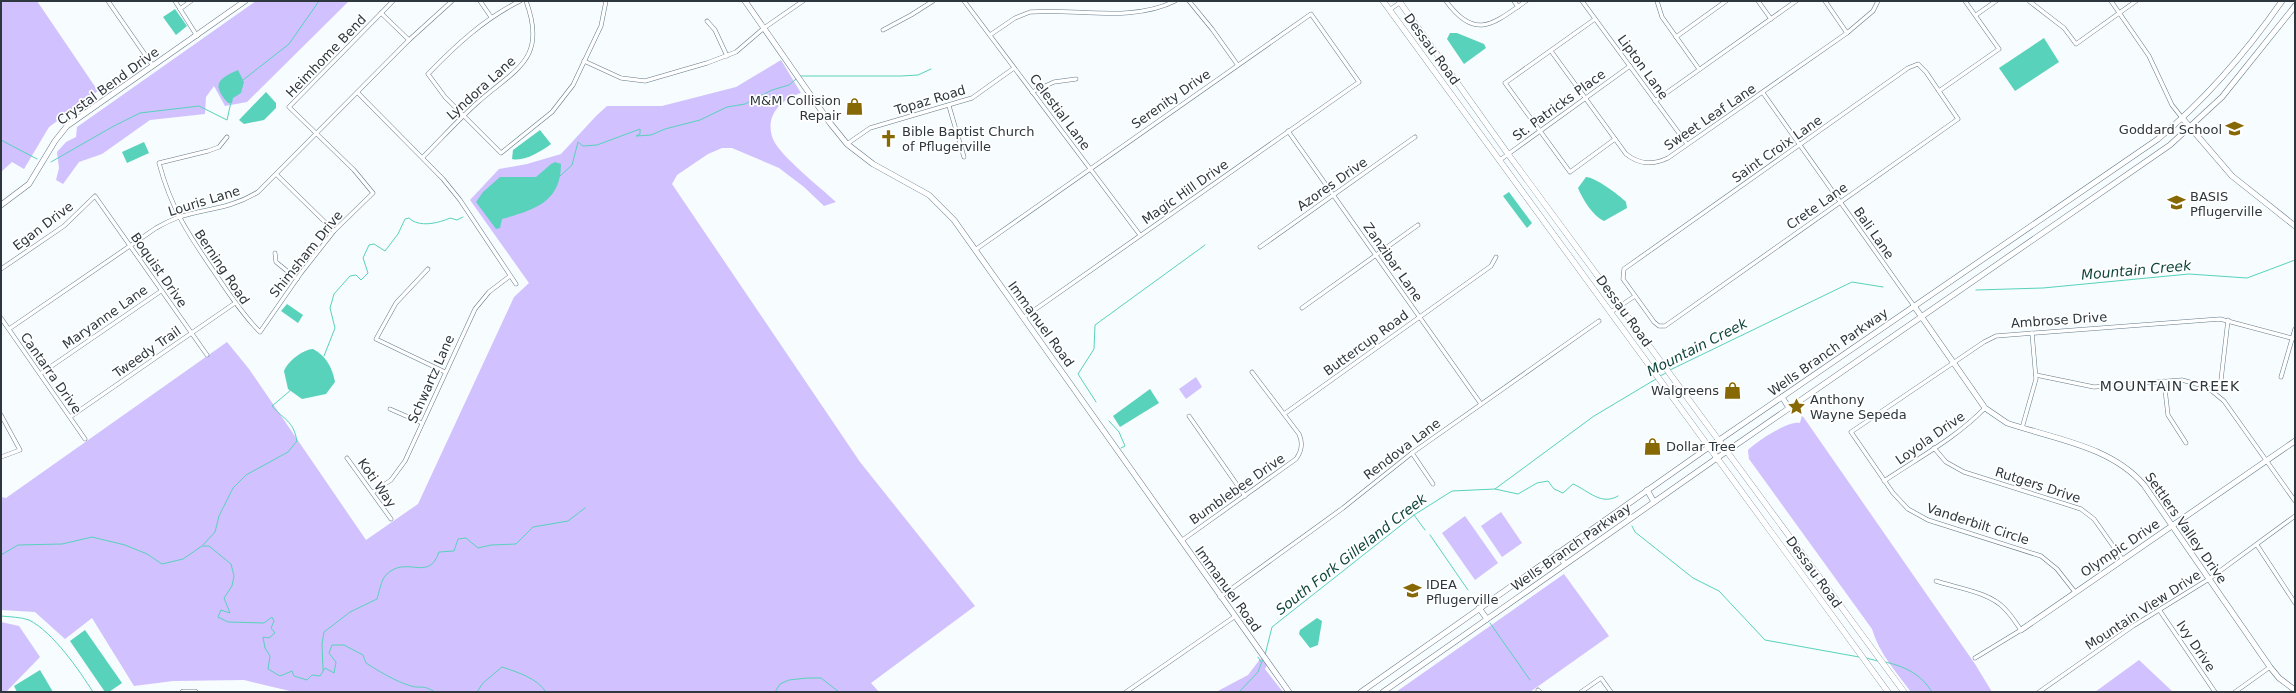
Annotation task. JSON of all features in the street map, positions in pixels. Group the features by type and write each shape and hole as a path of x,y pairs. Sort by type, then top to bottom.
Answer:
{"main road":[{"name":"Dessau Road","path":"1383,1 1652,367 1888,692"},
{"name":"Dessau Road","path":"1400,2 1508,154 1674,377 1904,692"}],"street":[{"path":"108,1 153,66"},
{"path":"175,1 197,36"},
{"path":"180,8 191,1"},
{"name":"Crystal Bend Drive","path":"1,205 29,184 55,141 67,126 245,1"},
{"name":"Heimhome Bend","path":"373,193 354,170 289,107 393,1"},
{"name":"Louris Lane","path":"9,330 156,228 178,218 227,207 244,201 258,192 277,175 409,40 452,1"},
{"path":"480,1 491,17"},
{"path":"520,1 491,17 457,44 428,74 445,97 501,153 552,112 573,85 600,26 606,1"},
{"name":"Lyndora Lane","path":"423,157 463,116 518,70 526,59 534,33 526,1"},
{"name":"Immanuel Road","path":"745,1 830,123 847,144 864,158 934,200 954,220 1234,617 1289,692"},
{"path":"584,61 621,78 645,81 727,56 746,45 764,28 797,2 803,1"},
{"path":"883,30 912,15 933,1"},
{"name":"Celestial Lane","path":"964,1 1140,235"},
{"path":"990,35 1015,18 1030,12 1144,11 1163,7 1175,1"},
{"path":"1189,1 1212,29 1237,64"},
{"path":"1446,1 1460,18 1479,25 1498,21 1526,1"},
{"path":"1514,1 1518,7"},
{"name":"Lipton Lane","path":"1582,1 1687,144"},
{"path":"1657,1 1662,17 1699,69"},
{"path":"1676,36 1726,1"},
{"path":"1758,1 1771,19"},
{"path":"1655,101 1796,1"},
{"path":"1824,1 1847,33"},
{"name":"Sweet Leaf Lane","path":"1551,51 1615,140 1631,158 1646,163 1658,163 1668,158 1847,33 1874,11 1878,1"},
{"path":"1939,91 1999,49 1965,1"},
{"path":"1976,15 1996,1"},
{"path":"2029,1 2064,28 2076,44 2136,1"},
{"path":"2110,1 2150,56 2172,105 2190,128 2232,176 2295,226"},
{"name":"Wells Branch Parkway","path":"1361,692 1719,440 2133,157 2183,119 2211,89 2282,1"},
{"path":"1389,10 1400,2"},
{"name":"Wells Branch Parkway","path":"1383,692 1727,451 2144,164 2190,128 2222,97 2295,6"},
{"path":"381,13 409,40"},
{"name":"Serenity Drive","path":"975,250 1310,14 1359,82"},
{"path":"1595,19 1505,83 1570,172 1615,140"},
{"path":"707,21 715,30 727,56"},
{"name":"Saint Croix Lane","path":"1635,296 1623,279 1622,272 1628,265 1908,68 1918,64 1939,91"},
{"name":"St. Patricks Place","path":"1500,160 1630,66"},
{"name":"Topaz Road","path":"847,144 870,128 950,106 972,98 1014,68"},
{"path":"1032,92 1054,82 1076,79"},
{"name":"Magic Hill Drive","path":"1023,318 1359,82"},
{"name":"Crete Lane","path":"1635,296 1654,322 1660,326 1665,326 1958,119 1939,91"},
{"name":"Bali Lane","path":"1763,92 1914,306"},
{"path":"358,93 423,157 460,200 516,284"},
{"path":"950,106 964,157"},
{"name":"Zanzibar Lane","path":"1288,131 1481,404"},
{"name":"Berning Road","path":"226,137 219,147 160,163 178,218 235,303 246,318 260,332"},
{"name":"Azores Drive","path":"1260,247 1415,137"},
{"path":"277,175 334,231"},
{"name":"Shimsham Drive","path":"260,332 334,231 373,193"},
{"name":"Boquist Drive","path":"95,196 207,355"},
{"name":"Egan Drive","path":"1,269 64,226 95,196"},
{"path":"1302,308 1418,225"},
{"path":"275,253 276,262 297,280"},
{"name":"Buttercup Road","path":"1284,414 1491,266 1496,257"},
{"path":"428,269 396,303 376,339 445,372"},
{"name":"Schwartz Lane","path":"373,492 396,474 422,423 475,308 490,292 510,276"},
{"name":"Maryanne Lane","path":"40,374 161,290"},
{"path":"1611,312 1635,296"},
{"name":"Tweedy Trail","path":"70,417 235,303"},
{"name":"Settlers Valley Drive","path":"1914,306 1952,363 1985,408 2007,424 2096,451 2121,463 2144,486 2270,667 2279,678 2295,690"},
{"name":"Cantarra Drive","path":"1,318 85,439"},
{"name":"Ambrose Drive","path":"1851,432 1952,363 1992,338 2032,333 2210,319 2228,320 2294,338"},
{"path":"2215,392 2221,380 2228,320"},
{"name":"Rendova Lane","path":"1220,597 1343,508 1412,453 1599,321"},
{"path":"2281,377 2294,338 2295,329"},
{"path":"2022,428 2033,394 2036,375 2032,333"},
{"path":"1252,372 1284,414"},
{"path":"2036,375 2094,387 2191,381 2215,392 2224,401 2295,501"},
{"path":"2164,382 2168,415 2186,444"},
{"path":"1782,397 1789,408"},
{"name":"Loyola Drive","path":"1884,481 1934,448 1976,417 1985,408"},
{"path":"390,409 422,423"},
{"name":"Bumblebee Drive","path":"1181,542 1296,459 1301,449 1299,434 1284,414"},
{"path":"1,415 20,450 1,457"},
{"path":"1189,416 1245,496"},
{"name":"Vanderbilt Circle","path":"1851,432 1900,502 1917,515 2041,556 2057,569 2075,592"},
{"name":"Olympic Drive","path":"1975,658 2020,630 2295,441"},
{"name":"Rutgers Drive","path":"1934,448 1946,462 1964,472 2081,510 2094,520 2123,560"},
{"path":"1412,453 1433,484"},
{"name":"Koti Way","path":"347,458 391,519"},
{"path":"1647,490 1654,502"},
{"name":"Mountain View Drive","path":"2039,692 2133,626 2160,611 2209,579 2295,516"},
{"path":"2257,545 2295,603"},
{"path":"1558,553 1565,564"},
{"path":"1936,581 1983,596 1998,604 2005,609 2020,630"},
{"path":"1480,608 1487,619"},
{"name":"Ivy Drive","path":"2160,611 2215,692"},
{"path":"1126,692 1234,617"},
{"path":"2235,692 2270,667"},
{"path":"1581,692 1601,678 1611,692"},
{"path":"183,692 195,692"}],"shaded area":[{"path":"1,1 37,1 98,91 49,127 24,169 12,162 1,172"},
{"path":"256,1 349,1 247,102 225,106 214,86 206,97 205,114 150,120 102,154 79,162 63,184 56,180 59,168 57,152 66,142 76,137 77,127"},
{"path":"175,9 187,26 176,35 163,17"},
{"path":"1450,33 1457,33 1484,44 1486,48 1464,64 1447,39"},
{"path":"2044,38 2059,62 2015,91 1999,68"},
{"path":"781,60 801,93 787,99 776,110 771,123 773,139 783,154 836,202 824,206 804,187 779,168 732,148 722,148 708,154 677,175 672,184 860,462 975,606 871,683 879,692 294,692 244,680 173,681 134,686 92,618 65,639 35,612 1,610 1,497 6,498 227,342 249,369 366,540 418,504 514,297 529,283 470,200 499,169 527,164 561,154 607,106 662,106 736,87"},
{"path":"238,70 244,82 241,93 233,98 232,103 228,103 220,92 219,83 225,76"},
{"path":"266,92 276,103 276,108 264,120 244,124 239,120"},
{"path":"540,130 551,144 538,153 522,159 512,159 513,150"},
{"path":"144,142 149,153 127,163 122,152"},
{"path":"555,162 561,164 560,177 551,196 534,208 502,219 500,228 496,229 476,202 483,192 500,177 536,177"},
{"path":"1586,177 1601,183 1613,191 1626,202 1627,208 1604,221 1600,219 1589,207 1578,188"},
{"path":"1509,192 1532,223 1527,228 1503,196"},
{"path":"287,304 303,315 298,323 281,311"},
{"path":"313,349 322,355 328,362 335,382 326,394 302,399 288,389 284,371 289,363 296,357 304,351"},
{"path":"1196,377 1202,387 1186,399 1179,389"},
{"path":"1150,389 1159,403 1120,427 1113,416"},
{"path":"1802,415 1975,664 1992,692 1911,692 1883,654 1872,629 1749,459 1748,450 1752,446 1780,428 1794,423 1800,423"},
{"path":"1501,512 1522,543 1502,557 1481,526"},
{"path":"1465,516 1498,563 1475,580 1442,533"},
{"path":"1564,574 1609,636 1530,692 1396,692"},
{"path":"1317,618 1322,621 1318,645 1310,648 1299,634 1300,630"},
{"path":"1,622 19,626 40,657 6,692 1,692"},
{"path":"85,630 122,683 109,692 105,692 70,641"},
{"path":"1261,658 1267,665 1265,669 1283,692 1216,692 1248,675"},
{"path":"2139,660 2173,692 2095,692"},
{"path":"40,670 53,692 17,692 14,686"}],"waterway":[{"path":"243,80 289,44 319,1"},
{"path":"800,76 901,76 918,75 931,69"},
{"path":"560,176 572,165 578,142 583,146 597,145 640,129 640,134 636,136 651,135 665,129 700,120 727,107 745,104 772,90 789,85 796,79"},
{"path":"51,162 112,127 140,113 199,106 227,120 231,102"},
{"path":"1,140 37,159"},
{"path":"324,356 335,328 330,308 334,294 350,276 356,275 361,280 368,273 363,258 369,245 374,244 385,251 398,234 405,219 409,218 418,223 429,224 450,218 457,220 463,217"},
{"path":"1096,402 1078,374 1094,349 1095,325 1205,245"},
{"name":"Mountain Creek","path":"1976,290 2043,288 2189,274 2247,278 2295,260"},
{"name":"Mountain Creek","path":"1670,370 1852,282 1883,287"},
{"name":"Mountain Creek","path":"1660,376 1666,373"},
{"name":"Mountain Creek","path":"1495,489 1594,416 1656,379"},
{"path":"203,545 215,532 219,516 233,488 246,475 288,452 297,441 293,429 288,421 272,406 291,390"},
{"path":"1109,421 1119,432 1125,446 1121,448"},
{"name":"South Fork Gilleland Creek","path":"1265,655 1272,627 1414,515 1452,491 1495,489 1518,494 1537,483 1548,481 1554,489 1563,493 1573,484 1601,498 1612,499 1618,496"},
{"path":"323,670 322,644 324,632 350,612 377,599 385,576 393,570 401,567 423,568 429,566 439,552 454,551 458,539 466,538 478,548 491,545 516,544 533,527 568,521 585,508"},
{"path":"1414,515 1425,530"},
{"name":"South Fork Gilleland Creek","path":"1632,526 1635,532 1693,578 1719,591 1765,640 1859,657"},
{"path":"1430,535 1468,590"},
{"name":"South Fork Gilleland Creek","path":"1,555 18,545 62,544 92,537 125,545 147,554 162,564 183,559 202,546 209,546 231,564 234,576 232,586 224,598 230,613 221,610 218,617 228,622 264,623 272,617 274,621 271,628 275,633 269,638 263,637 265,648 270,656 268,669 280,676 292,671 294,676 307,680 312,675 320,676 325,668 334,673 336,662 329,653 332,645 344,645 363,655 366,663 399,682 415,687 425,687 435,692"},
{"path":"1,616 29,620 47,633 65,652 93,692"},
{"path":"1490,623 1530,680"},
{"name":"South Fork Gilleland Creek","path":"1258,657 1261,662"},
{"name":"South Fork Gilleland Creek","path":"1866,658 1878,661"},
{"name":"South Fork Gilleland Creek","path":"1239,692 1258,672 1263,659"},
{"name":"South Fork Gilleland Creek","path":"1885,662 1912,672 1918,676 1932,692"},
{"name":"South Fork Gilleland Creek","path":"477,692 483,683 502,667 532,679 546,692"},
{"name":"South Fork Gilleland Creek","path":"775,692 780,684 789,680 807,678 821,678 839,692"}],"place":[{"name":"M&M Collision Repair","path":"854,107"},
{"name":"Goddard School","path":"2235,129"},
{"name":"Bible Baptist Church of Pflugerville","path":"889,138"},
{"name":"BASIS Pflugerville","path":"2177,203"},
{"name":"Walgreens","path":"1732,390"},
{"name":"Anthony Wayne Sepeda","path":"1797,406"},
{"name":"Dollar Tree","path":"1653,446"},
{"name":"IDEA Pflugerville","path":"1413,591"}],"district":[{"name":"MOUNTAIN CREEK","path":"2170,386"}]}
